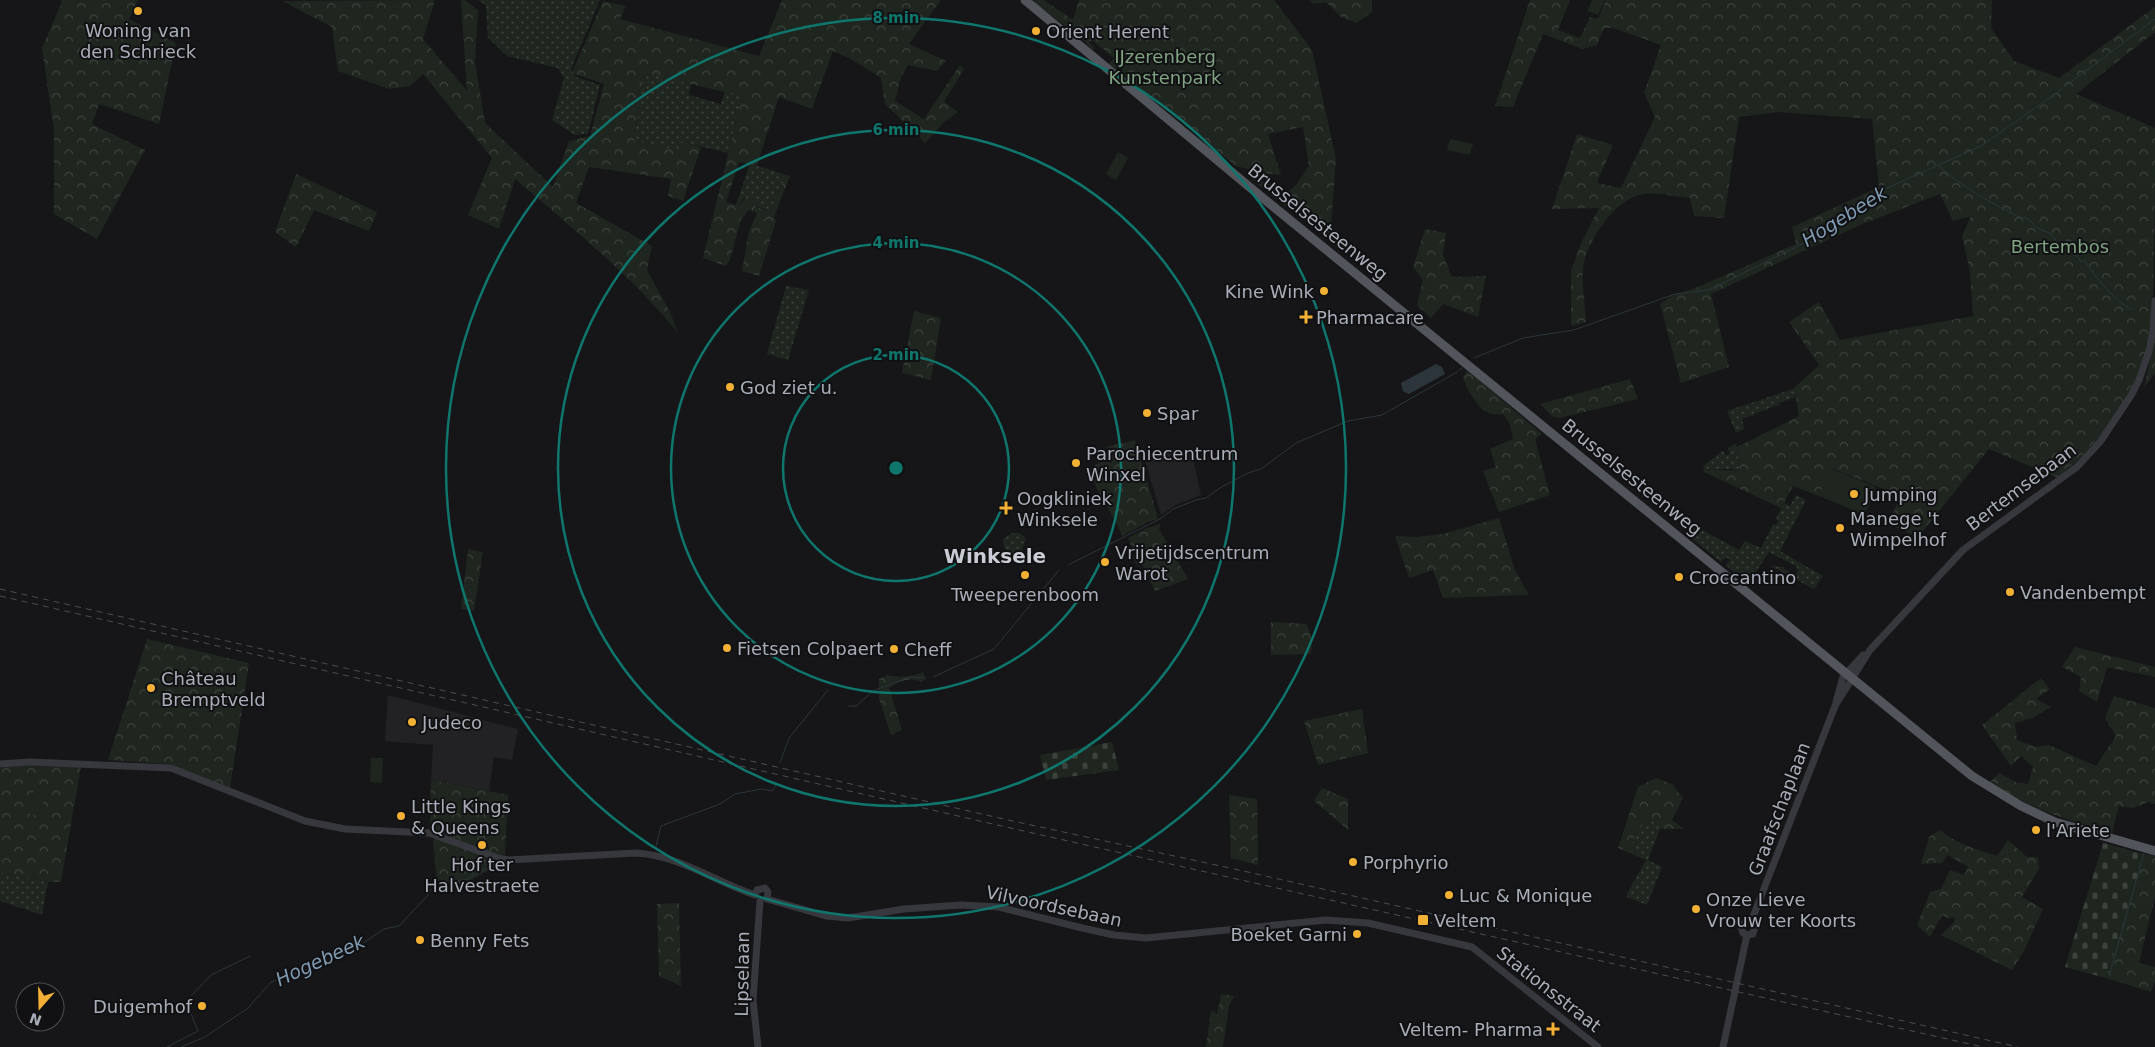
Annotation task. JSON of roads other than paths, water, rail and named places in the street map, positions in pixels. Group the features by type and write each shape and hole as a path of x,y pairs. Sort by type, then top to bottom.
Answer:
{"main road":[{"name":"Brusselsesteenweg","path":"1018,0 1081,52 1118,78"},
{"name":"Brusselsesteenweg","path":"1025,0 1972,776 2021,806 2055,822 2155,851"}],"street":[{"name":"Bertemsebaan","path":"1849,676 1870,650 1963,550 2072,471 2096,447 2128,401 2139,380 2149,352 2154,325 2155,301"},
{"name":"Graafschaplaan","path":"1723,1047 1747,935 1743,933 1742,927 1745,922 1751,922 1835,706 1841,681 1849,676"},
{"path":"0,764 48,762 171,768 320,825 345,829 429,833 504,860 636,853 650,855 670,860 763,900"},
{"name":"Vilvoordsebaan","path":"755,895 759,888 764,888 768,892 763,900 848,918 904,909 961,906 999,907 1114,935 1146,938 1337,920"},
{"name":"Lipselaan","path":"758,1047 753,1000 763,900"},
{"name":"Stationsstraat","path":"1337,920 1368,923 1472,947 1598,1047"}],"waterway":[{"name":"Hogebeek","path":"1474,358 1523,338 1574,330 1675,294 1709,290 1792,249 1841,223 1854,208 1876,193 1981,146 2055,94 2155,19"},
{"path":"1939,166 1977,194 2019,217 2027,218 2036,227 2051,234 2062,249 2078,257 2081,262 2084,260 2111,294 2132,310"},
{"name":"Hogebeek","path":"1068,565 1160,519 1173,509 1206,498 1248,473 1261,469 1296,443 1348,421 1382,415 1457,372"},
{"name":"Hogebeek","path":"933,677 994,649 1059,570"},
{"name":"Hogebeek","path":"849,706 856,706 873,691 909,677 925,678"},
{"name":"Hogebeek","path":"780,763 789,738 828,690"},
{"name":"Hogebeek","path":"656,846 661,826 720,804 735,794 762,789 772,791 776,785"},
{"path":"2106,972 2110,973 2144,853"},
{"name":"Hogebeek","path":"440,884 448,881 465,880 495,864"},
{"name":"Hogebeek","path":"181,1047 205,1037 248,1008 271,982 317,966 360,945 384,929 399,926 428,895 431,889"},
{"path":"192,995 211,975 250,956"},
{"path":"167,1047 198,1031 191,1014"}],"railway":[{"path":"0,589 1008,820 1239,870 2018,1047"},
{"path":"0,596 1006,827 1983,1047"}],"place":[{"name":"Woning van den Schrieck","path":"138,11"},
{"name":"Orient Herent","path":"1036,31"},
{"name":"Kine Wink","path":"1324,291"},
{"name":"Pharmacare","path":"1306,317"},
{"name":"God ziet u.","path":"730,387"},
{"name":"Spar","path":"1147,413"},
{"name":"Parochiecentrum Winxel","path":"1076,463"},
{"name":"Jumping","path":"1854,494"},
{"name":"Oogkliniek Winksele","path":"1006,508"},
{"name":"Manege 't Wimpelhof","path":"1840,528"},
{"name":"Vrijetijdscentrum Warot","path":"1105,562"},
{"name":"Tweeperenboom","path":"1025,575"},
{"name":"Croccantino","path":"1679,577"},
{"name":"Vandenbempt","path":"2010,592"},
{"name":"Fietsen Colpaert","path":"727,648"},
{"name":"Cheff","path":"894,649"},
{"name":"Château Bremptveld","path":"151,688"},
{"name":"Judeco","path":"412,722"},
{"name":"Little Kings & Queens","path":"401,816"},
{"name":"l'Ariete","path":"2036,830"},
{"name":"Hof ter Halvestraete","path":"482,845"},
{"name":"Porphyrio","path":"1353,862"},
{"name":"Luc & Monique","path":"1449,895"},
{"name":"Onze Lieve Vrouw ter Koorts","path":"1696,909"},
{"name":"Veltem","path":"1423,920"},
{"name":"Boeket Garni","path":"1357,934"},
{"name":"Benny Fets","path":"420,940"},
{"name":"Duigemhof","path":"202,1006"},
{"name":"Veltem- Pharma","path":"1553,1029"}],"district":[{"name":"Winksele","path":"995,556"}],"park label":[{"name":"IJzerenberg Kunstenpark","path":"1165,66"},
{"name":"Bertembos","path":"2060,246"}]}
